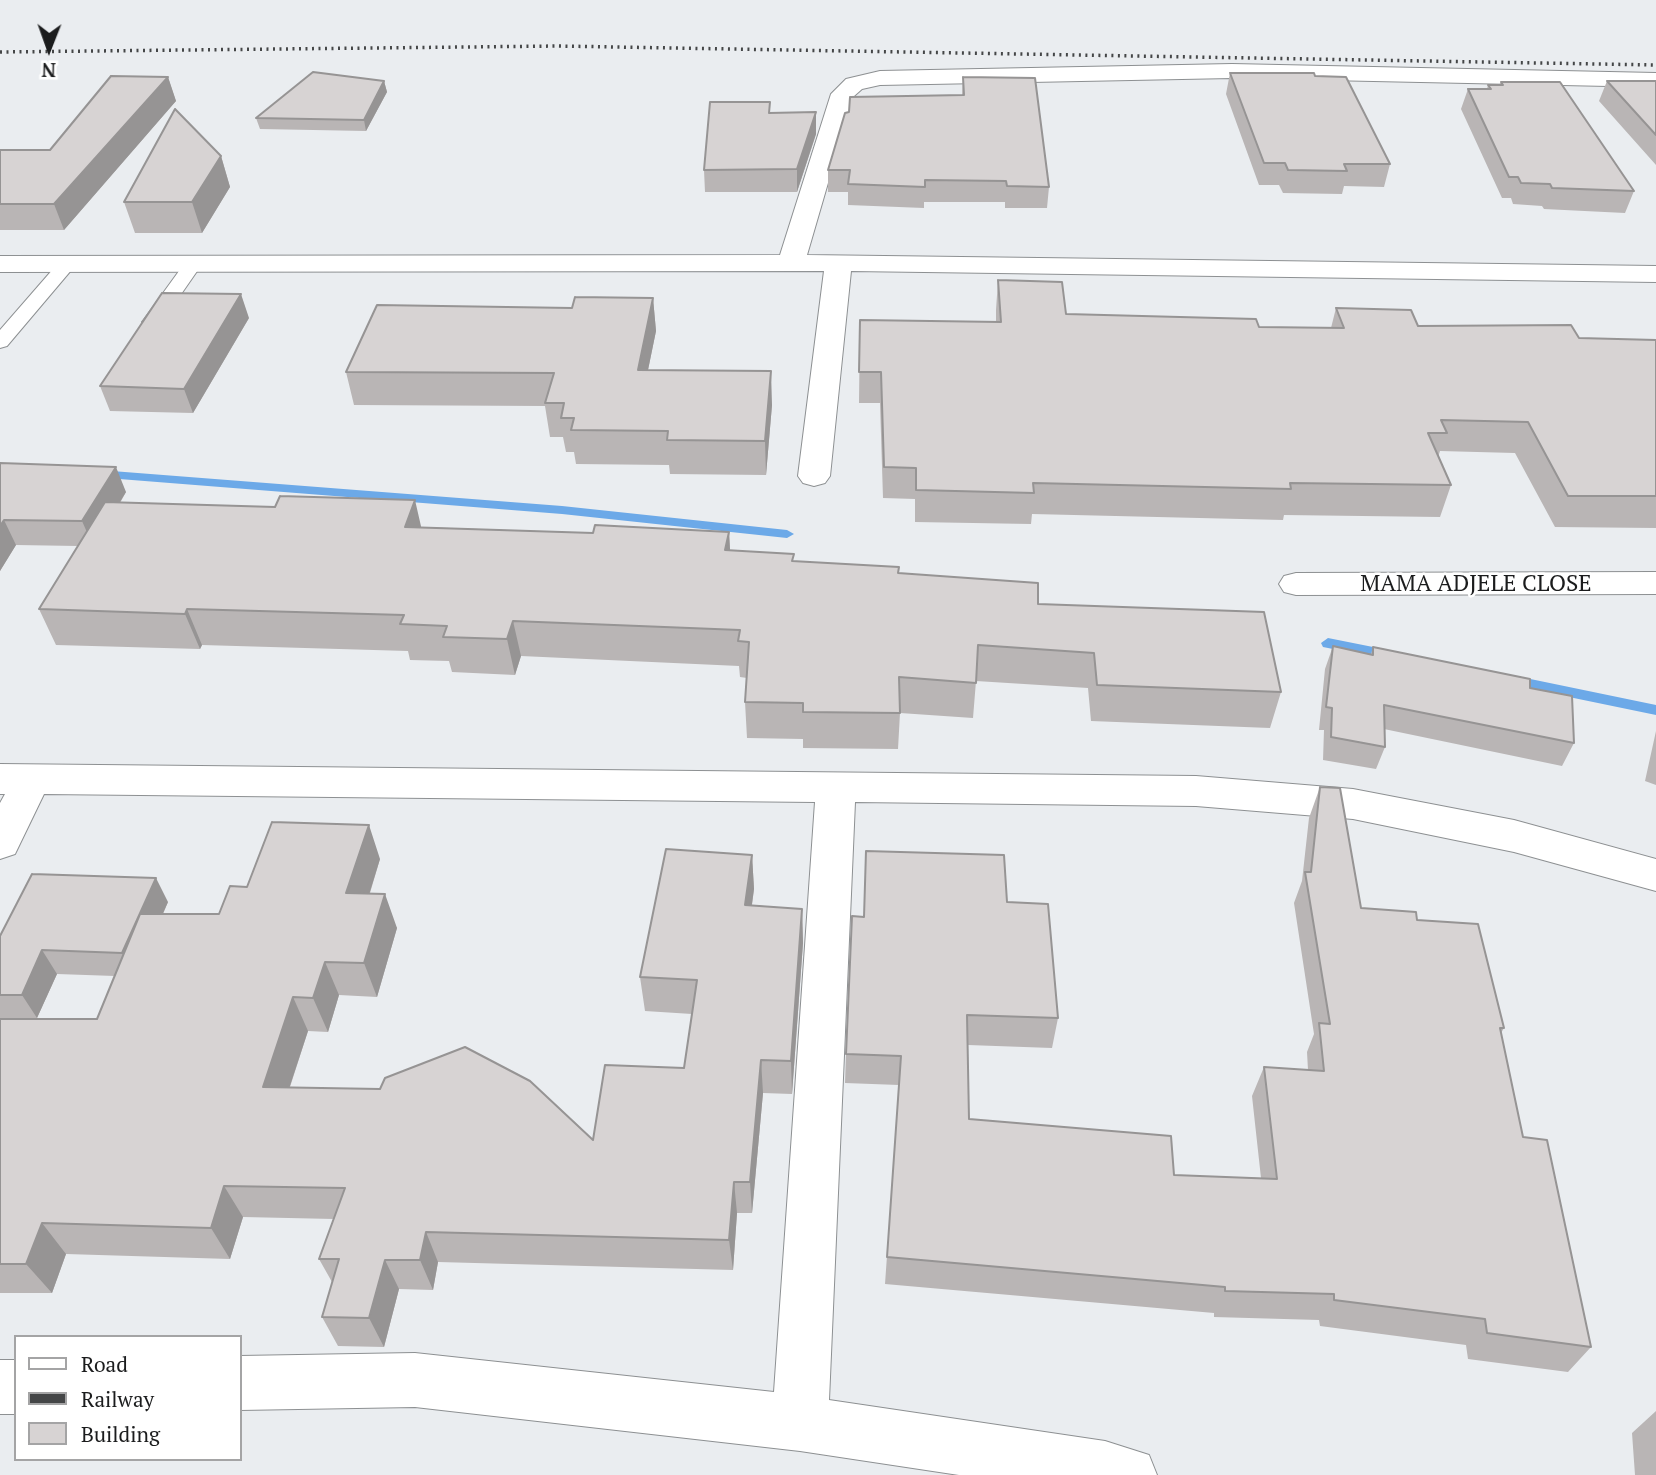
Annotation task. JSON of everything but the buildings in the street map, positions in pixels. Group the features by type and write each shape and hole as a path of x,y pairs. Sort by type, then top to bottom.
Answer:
{"street":[{"path":"791,263 842,94 854,84 880,78 1232,71 1656,80"},
{"path":"814,477 838,263"},
{"path":"0,264 838,263 1656,274"},
{"name":"MAMA ADJELE CLOSE","path":"1296,584 1656,583"},
{"path":"0,843 16,779 1196,791 1353,804 1514,836 1656,875"},
{"path":"800,1423 836,788"},
{"path":"242,1383 415,1380 800,1423 1105,1469 1129,1475"}],"lane":[{"path":"0,342 67,264"},
{"path":"141,338 193,264"}],"waterway":[{"path":"99,474 562,510 787,534"},
{"path":"1328,643 1393,656"},
{"path":"1511,680 1656,710"}],"railway":[{"path":"0,52 558,46 1656,65"}]}
